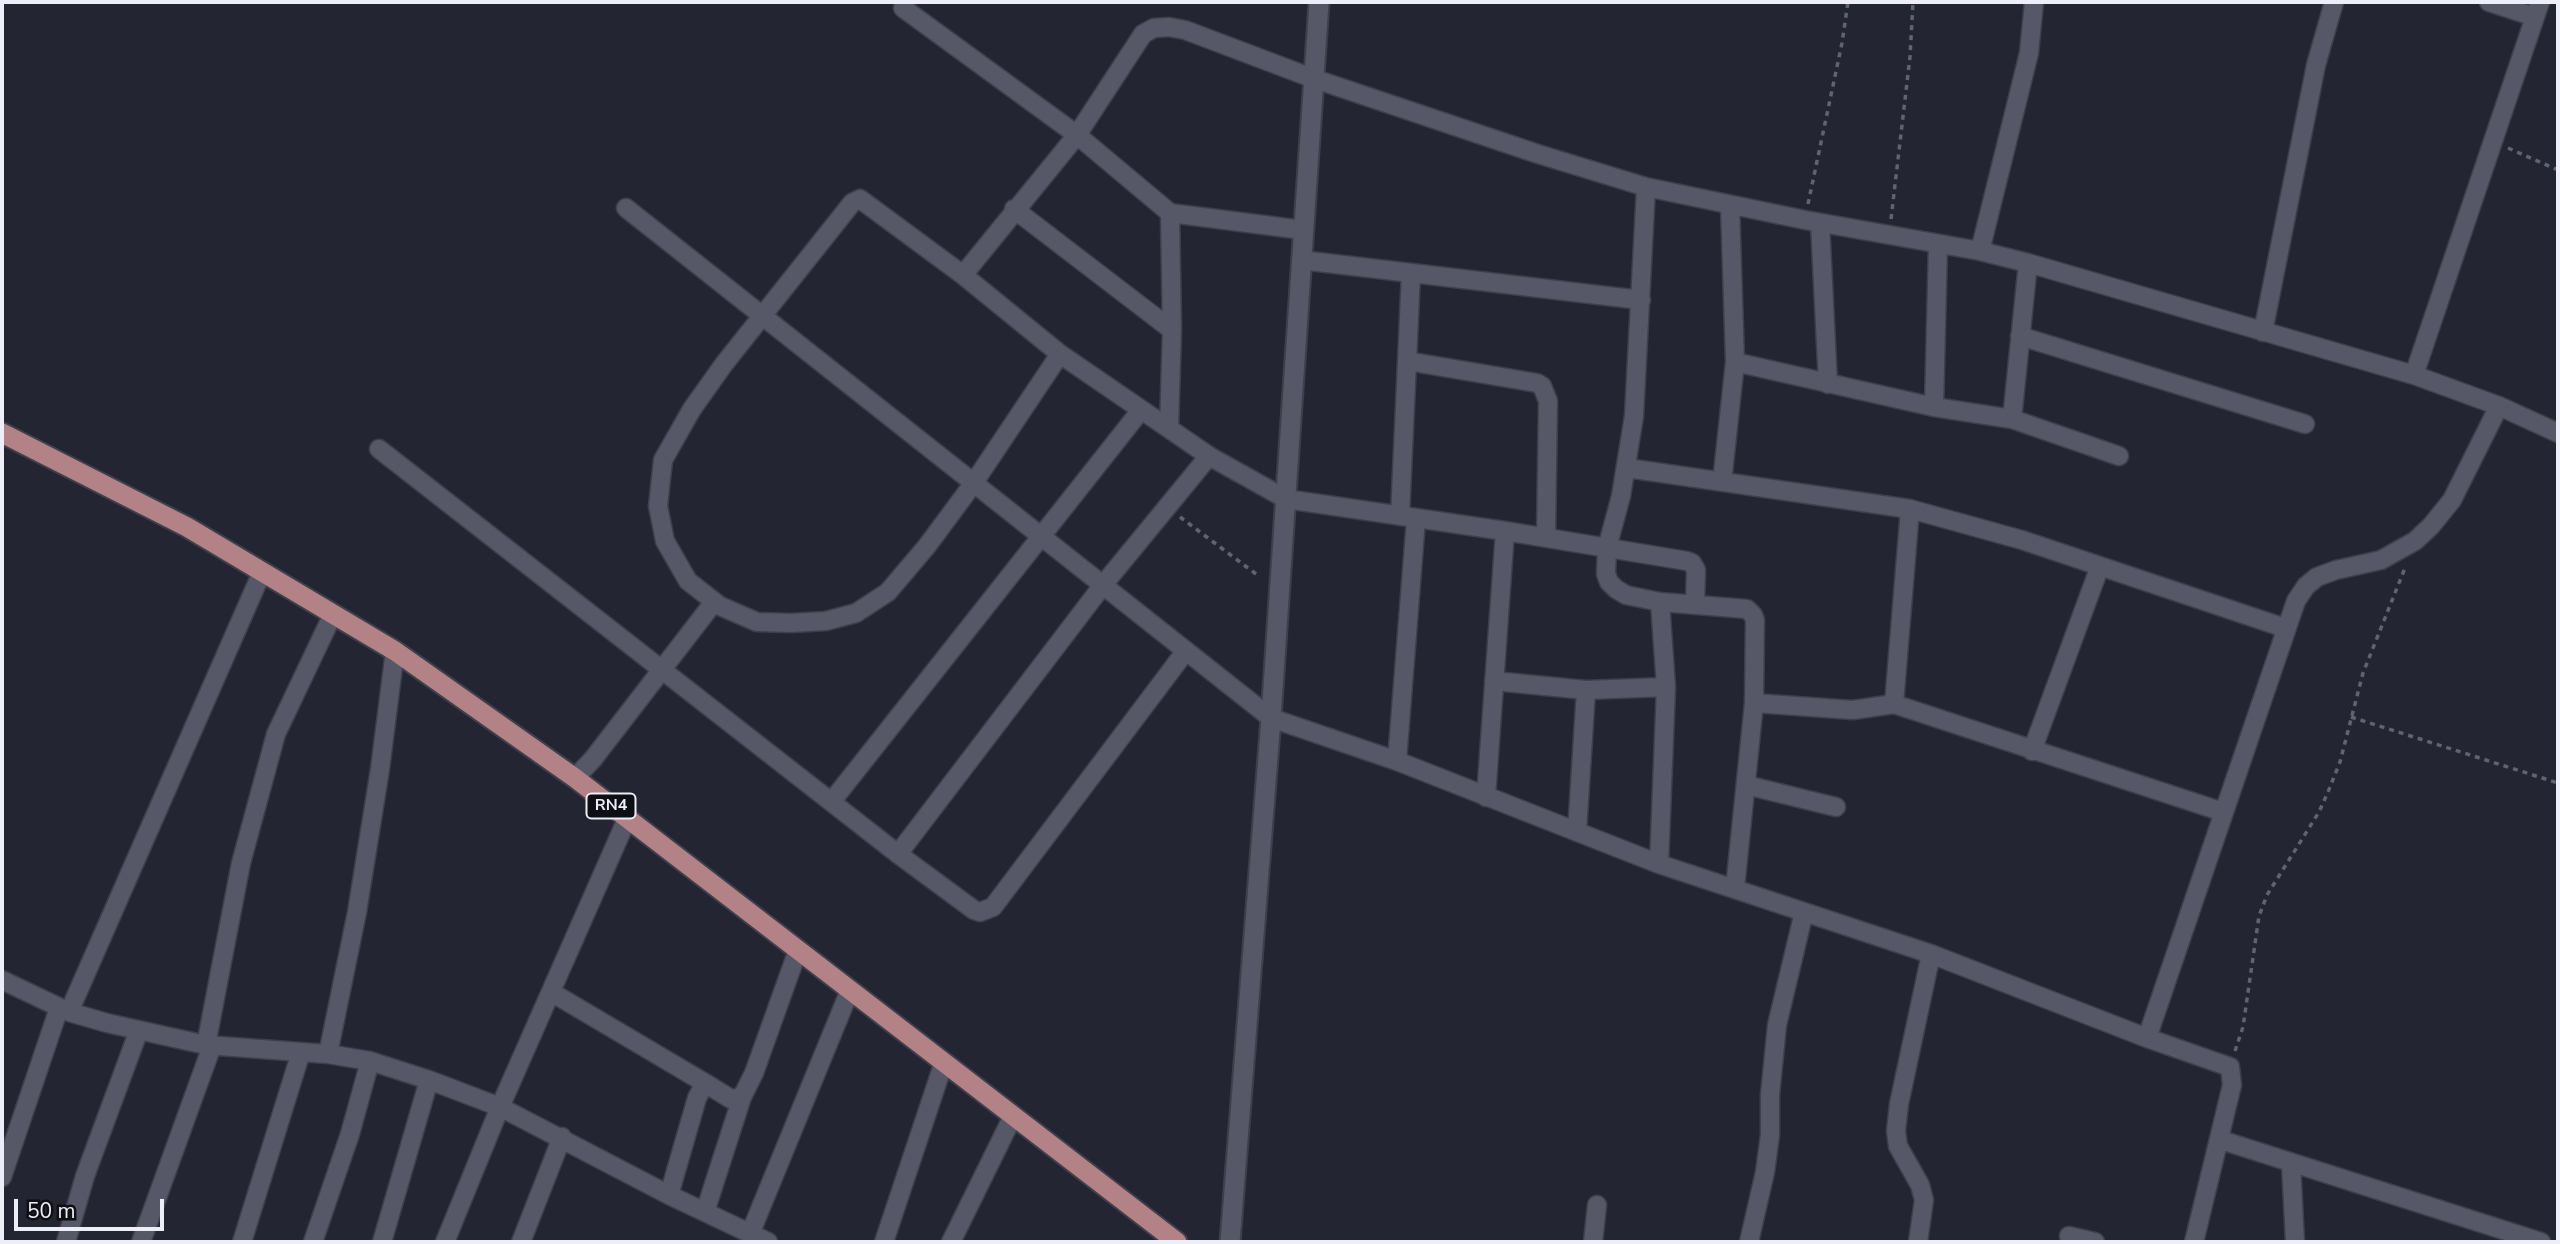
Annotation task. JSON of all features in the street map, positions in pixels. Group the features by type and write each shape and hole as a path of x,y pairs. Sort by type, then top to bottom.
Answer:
{"main road":[{"name":"RN4","path":"2,433 187,527 395,651 575,778 1178,1242"}],"street":[{"path":"1230,1242 1271,718 1319,2"},
{"path":"1980,251 2029,53 2034,2"},
{"path":"2263,332 2316,65 2334,2"},
{"path":"2414,375 2537,9 2489,2"},
{"path":"903,8 1077,135 1170,213 1303,230"},
{"path":"963,275 1014,209 1077,135 1143,34 1154,28 1169,27 1185,30 1312,78 1538,154 1646,187 1980,251 2028,263 2414,375 2558,433"},
{"path":"1646,187 1634,416 1627,468 1607,548 1606,574 1609,582 1626,595 1660,602 1747,609 1753,615 1754,704 1735,888"},
{"path":"1060,354 973,484 927,546 888,592 856,613 826,621 757,622 714,602 688,581 665,541 658,506 663,460 724,364 852,203 865,200 1060,354 1209,456 1286,499 1505,531 1692,564 1696,570 1695,605"},
{"path":"1722,482 1735,362 1730,205"},
{"path":"626,208 1271,718 1397,761 1659,864 1931,954 2147,1038 2230,1067 2232,1085 2221,1140 2194,1242"},
{"path":"1014,209 1172,330"},
{"path":"1168,428 1172,330 1170,213"},
{"path":"1813,221 1828,384"},
{"path":"1934,407 1938,244"},
{"path":"1301,260 1641,300"},
{"path":"2011,419 2028,263"},
{"path":"1397,761 1408,517 1407,361 1411,273"},
{"path":"2020,336 2305,424"},
{"path":"1407,361 1542,386 1548,401 1546,538"},
{"path":"1735,362 1934,407 2011,419 2119,456"},
{"path":"2147,1038 2296,601 2306,586 2317,577 2381,560 2416,541 2452,500 2499,407"},
{"path":"832,801 1141,410"},
{"path":"379,449 898,854 974,910 987,911 993,907 1185,652"},
{"path":"898,854 1102,585 1209,456"},
{"path":"1627,468 1910,509 1961,522 2286,628"},
{"path":"1894,704 1910,509"},
{"path":"1486,797 1505,531"},
{"path":"2032,751 2100,566"},
{"path":"2,1177 64,1010 262,572"},
{"path":"575,778 593,759 714,602"},
{"path":"1659,864 1665,688 1660,602"},
{"path":"141,1242 209,1045 241,863 276,734 333,614"},
{"path":"328,1054 357,912 380,769 395,651"},
{"path":"1494,681 1586,690 1665,688"},
{"path":"1577,832 1586,690"},
{"path":"1754,704 1853,710 1894,704 2223,812"},
{"path":"1746,785 1836,807"},
{"path":"445,1242 500,1107 627,818"},
{"path":"1749,1242 1765,1172 1770,1135 1770,1095 1777,1025 1804,912"},
{"path":"705,1212 742,1097 754,1073 798,950"},
{"path":"1918,1242 1924,1200 1920,1185 1898,1146 1896,1131 1899,1104 1931,954"},
{"path":"2,980 64,1010 139,1030 209,1045 328,1054 370,1061 429,1080 500,1107 669,1195 768,1242"},
{"path":"750,1234 850,990"},
{"path":"551,992 731,1098 742,1097"},
{"path":"66,1242 85,1176 139,1030"},
{"path":"242,1242 301,1052"},
{"path":"313,1242 350,1135 370,1061"},
{"path":"884,1242 943,1062"},
{"path":"382,1242 429,1080"},
{"path":"669,1195 705,1083"},
{"path":"950,1242 1013,1116"},
{"path":"521,1242 562,1137"},
{"path":"2221,1140 2541,1242"},
{"path":"2291,1164 2295,1242"},
{"path":"1593,1242 1597,1205"},
{"path":"2069,1236 2095,1242"}],"path":[{"path":"1813,221 1847,2"},
{"path":"1889,235 1910,57 1913,2"},
{"path":"2493,142 2558,170"},
{"path":"1167,507 1279,592"},
{"path":"2230,1067 2243,1027 2259,916 2278,874 2307,831 2328,792 2340,762 2363,673 2416,541"},
{"path":"2351,717 2558,783"}]}
